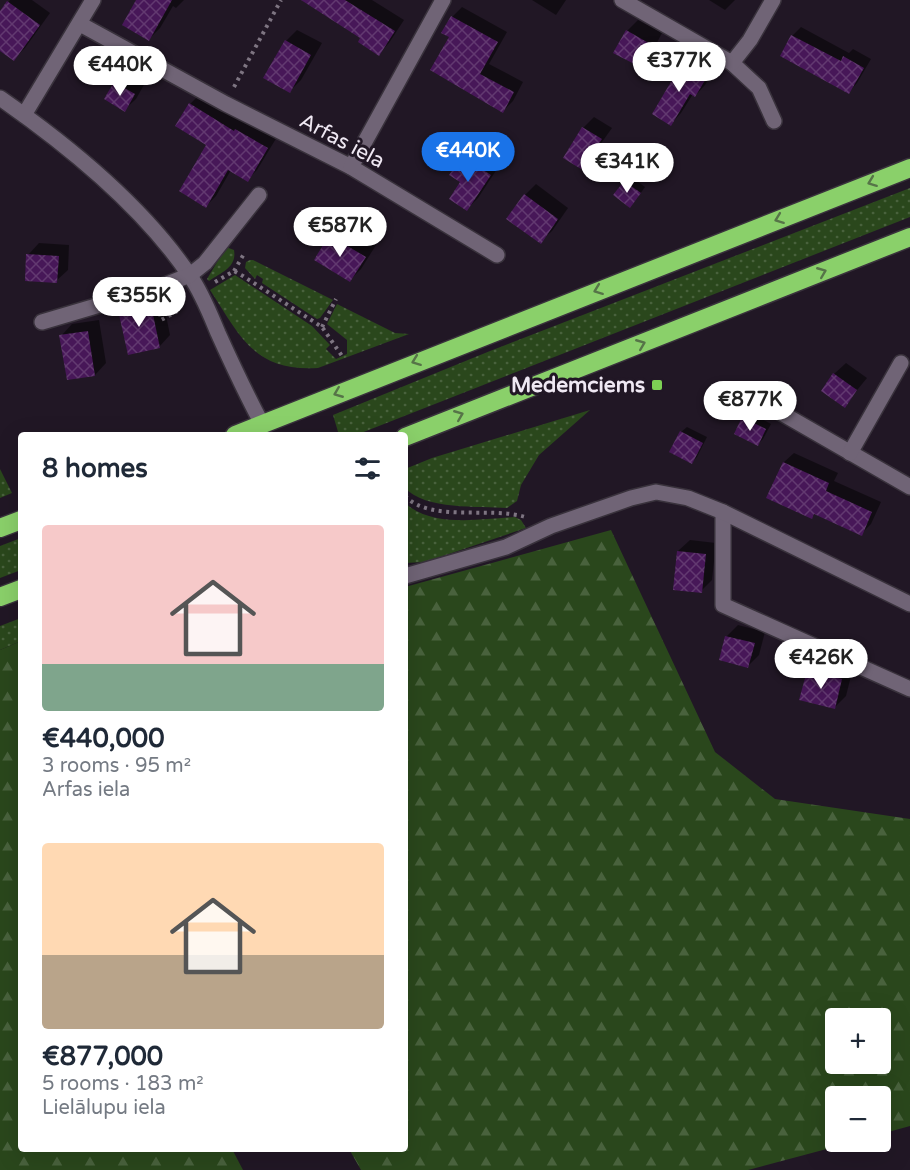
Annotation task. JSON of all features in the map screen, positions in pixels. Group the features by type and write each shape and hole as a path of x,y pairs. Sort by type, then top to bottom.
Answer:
{"highway":[{"path":"242,432 910,168"},
{"path":"408,436 910,237"},
{"path":"0,528 18,521"},
{"path":"0,597 18,590"}],"street":[{"path":"24,115 93,0"},
{"path":"351,167 443,0"},
{"path":"622,0 732,63 759,88 774,121"},
{"path":"732,63 750,40 773,0"},
{"name":"Arfas iela","path":"80,24 226,104 351,167 497,255"},
{"path":"0,98 114,188 154,231 190,275 262,424"},
{"path":"42,322 157,288 190,275 205,263 259,195"},
{"path":"850,453 901,363"},
{"path":"757,399 910,487"},
{"path":"408,575 506,548 551,526 631,498 656,492 688,498 723,512 910,604"},
{"path":"723,512 723,605 910,689"}],"path":[{"path":"226,104 281,0"},
{"path":"208,286 234,271 245,252"},
{"path":"234,271 322,327 342,356"},
{"path":"322,327 336,299"},
{"path":"408,498 430,510 510,512 551,526"}],"green space":[{"path":"910,188 910,217 364,432 338,432 333,415 490,351"},
{"path":"226,247 234,250 231,265 209,281 207,279"},
{"path":"250,260 333,300 317,319 262,283 263,279 257,275 255,279 245,268 246,262"},
{"path":"235,275 312,326 330,345 326,349 336,359 347,354 347,340 327,324 337,304 395,333 409,334 318,368 296,368 278,364 251,348 240,336 210,290"},
{"path":"590,410 539,455 521,485 517,501 507,508 453,506 425,500 414,495 408,490 408,468 432,458"},
{"path":"0,469 12,493 0,498"},
{"path":"408,505 416,511 443,519 472,520 515,517 521,520 526,528 425,562 408,563"},
{"path":"611,530 715,752 775,799 910,819 910,1126 891,1131 891,1086 825,1086 825,1149 748,1170 361,1170 351,1152 408,1152 408,586"},
{"path":"18,539 18,571 0,578 0,546"},
{"path":"18,619 18,642 0,650 0,626"},
{"path":"18,642 18,1152 234,1152 243,1170 0,1170 0,650"}],"building":[{"path":"136,0 172,0 149,41 122,25"},
{"path":"301,0 345,0 395,31 379,56 358,42 360,38"},
{"path":"7,1 40,25 14,61 0,51 0,11"},
{"path":"451,16 498,42 480,74 514,92 503,113 430,70 449,37 441,33"},
{"path":"626,30 652,45 640,67 613,53"},
{"path":"791,35 841,61 843,56 864,68 849,94 780,56"},
{"path":"285,40 311,55 290,93 263,78"},
{"path":"682,63 707,77 695,97 690,94 671,126 652,114"},
{"path":"114,82 135,94 125,112 104,99"},
{"path":"189,103 234,131 235,129 268,148 248,182 228,170 206,208 179,191 206,145 175,126"},
{"path":"582,127 602,139 581,169 563,158"},
{"path":"462,156 491,175 467,211 449,199 460,182 449,175"},
{"path":"624,181 641,193 630,208 613,195"},
{"path":"524,194 558,219 541,244 506,219"},
{"path":"329,235 366,257 350,282 314,260"},
{"path":"26,254 59,256 57,283 25,281"},
{"path":"150,300 160,348 128,355 118,310"},
{"path":"88,331 95,376 67,380 59,335"},
{"path":"833,373 857,390 845,408 821,391"},
{"path":"742,417 766,429 758,446 734,434"},
{"path":"680,431 703,443 692,464 669,452"},
{"path":"783,462 829,483 826,491 872,512 862,536 814,514 812,519 766,498"},
{"path":"677,551 706,554 702,593 673,590"},
{"path":"725,636 755,643 748,668 719,660"},
{"path":"807,671 842,679 835,709 799,700"}],"place":[{"name":"Medemciems","path":"657,385"}]}
